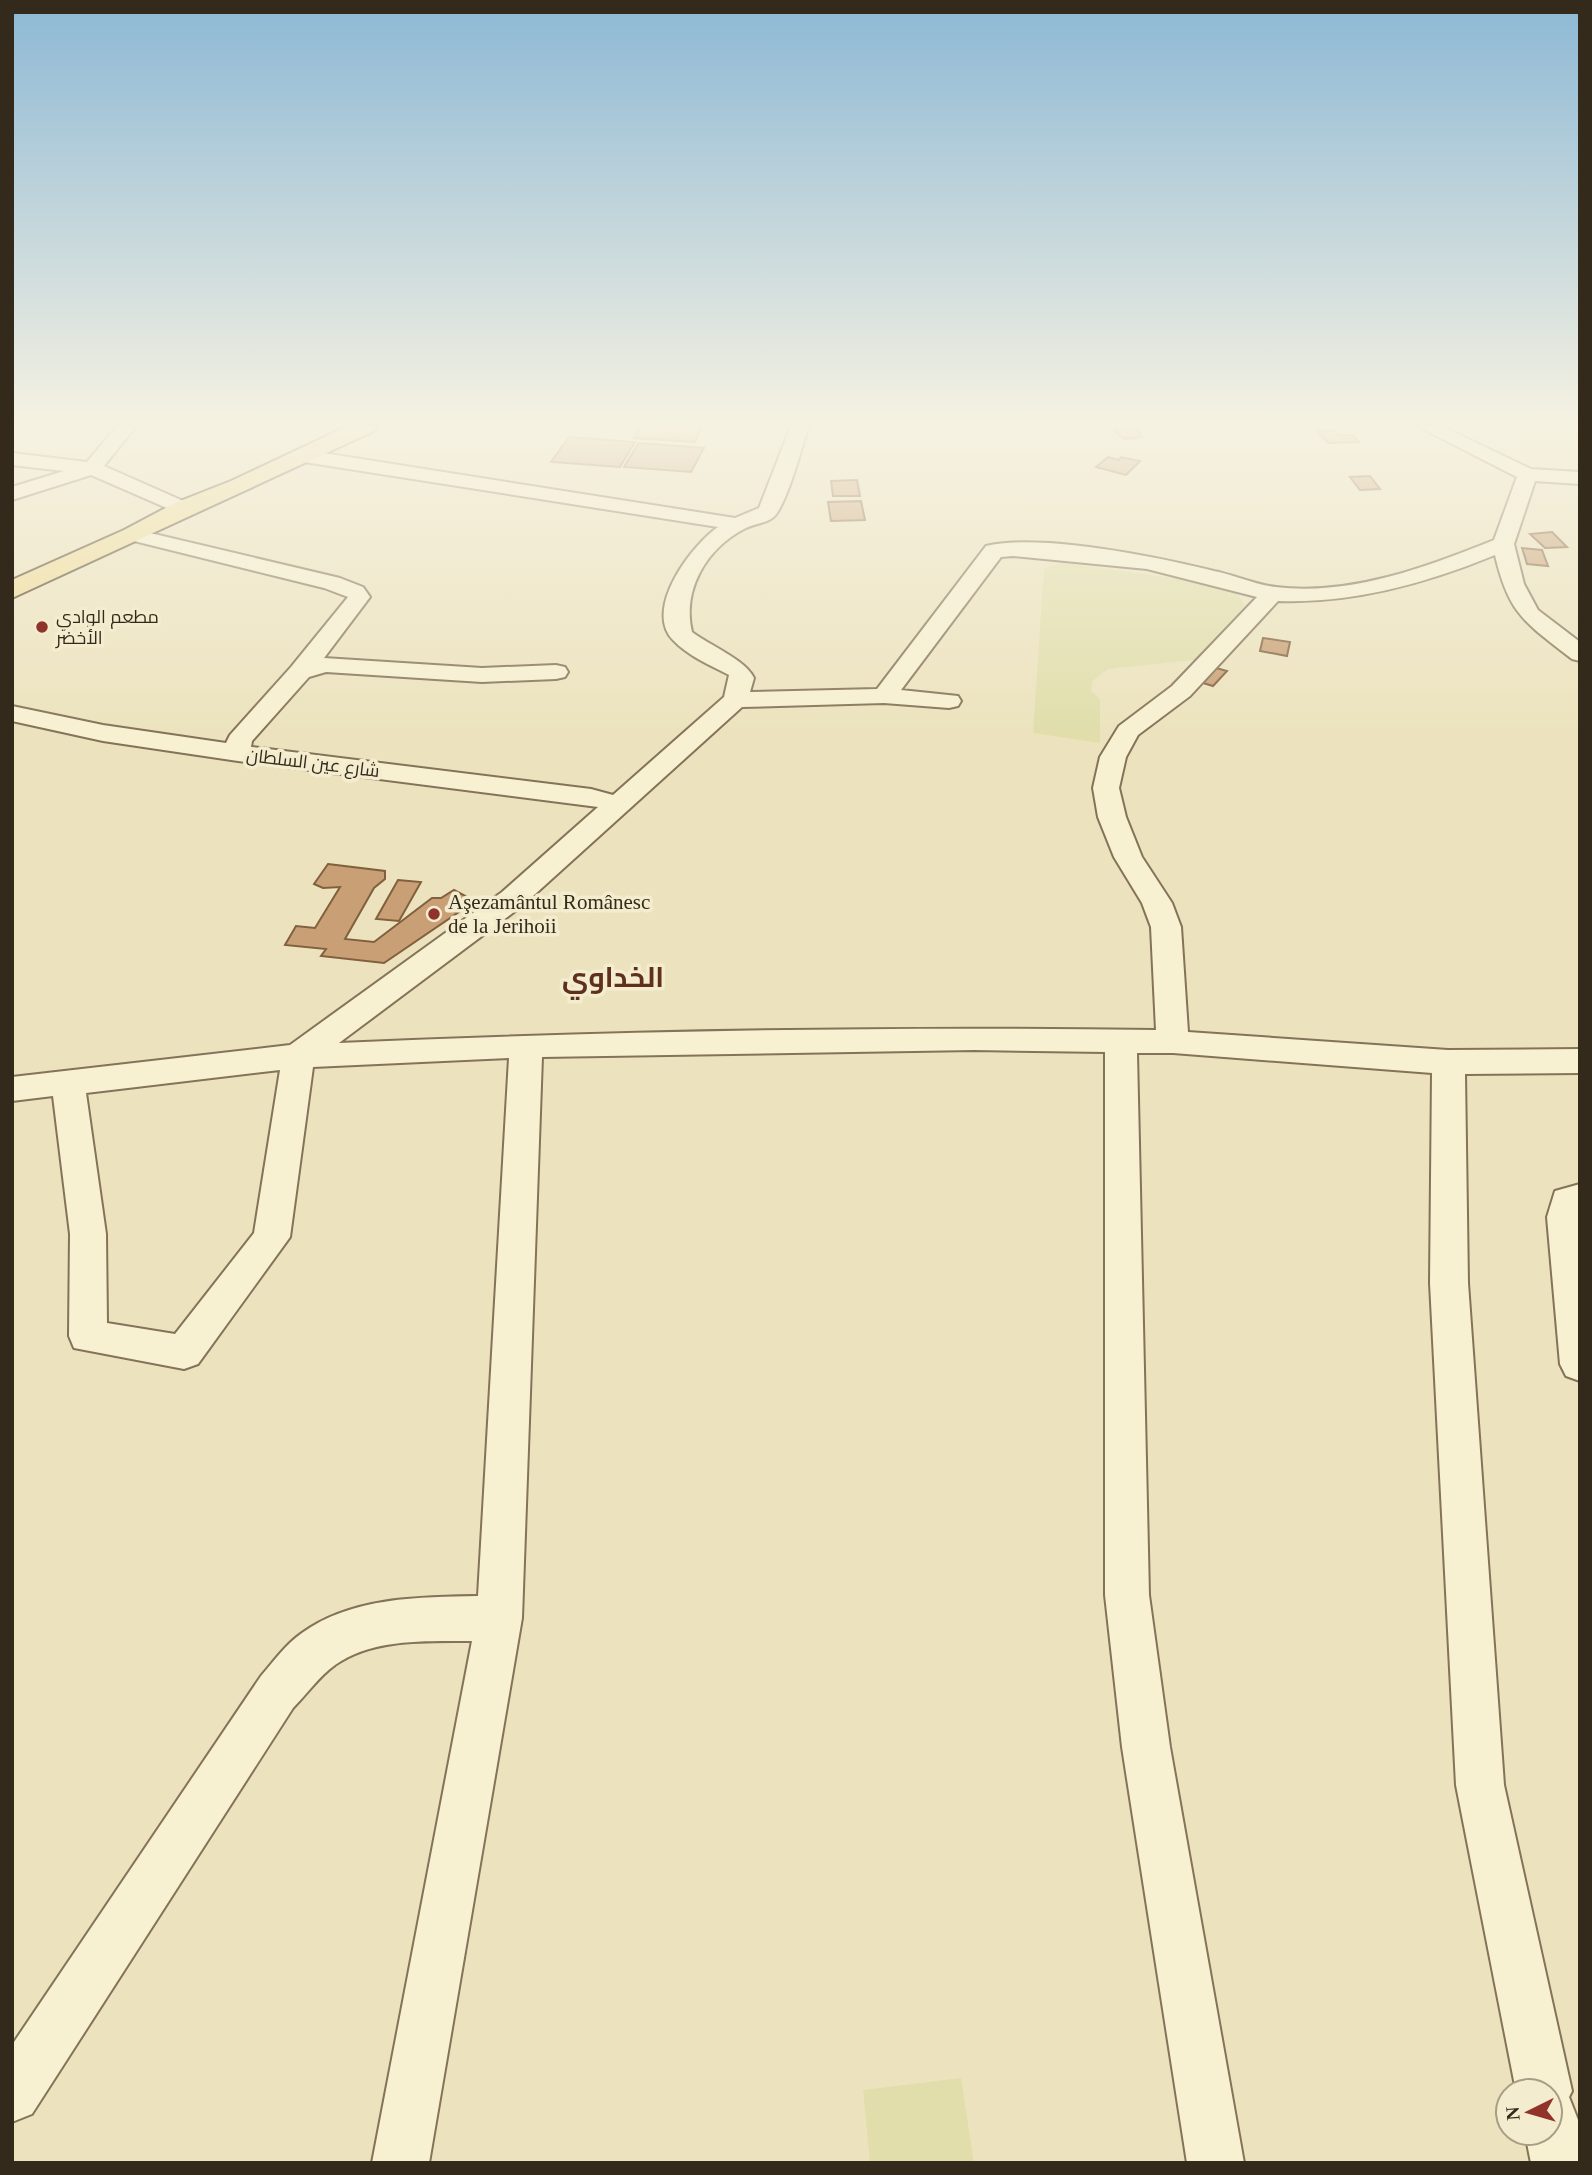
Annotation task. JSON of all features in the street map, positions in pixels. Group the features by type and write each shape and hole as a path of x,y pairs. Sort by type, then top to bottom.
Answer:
{"main road":[{"path":"12,590 147,528"}],"street":[{"path":"68,1084 88,1234 88,1336 184,1352 272,1237 298,1056 512,899 735,700 742,678 739,671 688,641 681,635 677,620 684,577 701,552 732,528"},
{"path":"1510,528 1503,544 1513,584 1529,614 1580,654"},
{"path":"133,535 332,583 355,592 357,601 321,659 300,672 239,740 238,753"},
{"path":"884,696 994,551 1030,550 1151,562 1216,576 1272,594 1312,596 1361,589 1503,544"},
{"path":"1173,1042 1166,927 1157,903 1128,858 1112,817 1106,788 1113,757 1128,731 1181,691 1272,594"},
{"path":"321,659 482,675 556,672"},
{"path":"735,700 884,696 949,701"},
{"name":"شارع عين السلطان","path":"12,713 103,733 238,753 591,797 616,804"},
{"path":"12,1089 298,1056 526,1046 974,1038 1173,1042 1448,1062 1580,1061"},
{"path":"1121,1041 1127,1595 1148,1760 1216,2163"},
{"path":"400,2163 499,1618 526,1046"},
{"path":"1448,1062 1449,1283 1480,1785 1541,2077"},
{"path":"1580,1198 1568,1201 1565,1217 1580,1364"},
{"path":"12,2094 276,1692 319,1648 347,1634 374,1626 499,1618"}],"shaded area":[{"path":"1063,563 1203,582 1235,591 1245,605 1194,660 1108,669 1092,681 1091,691 1100,699 1100,743 1033,733 1044,568"},
{"path":"961,2078 974,2163 870,2163 863,2090"}],"building":[{"path":"1552,532 1567,547 1545,548 1530,534"},
{"path":"1522,548 1542,550 1548,566 1527,564"},
{"path":"1263,638 1290,642 1287,656 1260,651"},
{"path":"1216,668 1227,671 1213,686 1203,683"},
{"name":"Aşezamântul Românesc de la Jerihoii","path":"328,864 385,871 385,879 374,888 345,939 374,942 432,898 441,898 454,890 475,901 384,963 321,956 326,949 285,945 296,926 315,928 340,887 323,888 314,884"},
{"path":"398,880 421,882 399,921 376,919"}],"place":[{"name":"مطعم الوادي الأخضر","path":"42,627"},
{"name":"Aşezamântul Românesc de la Jerihoii","path":"434,914"}],"district":[{"name":"الخداوي","path":"613,977"}]}
